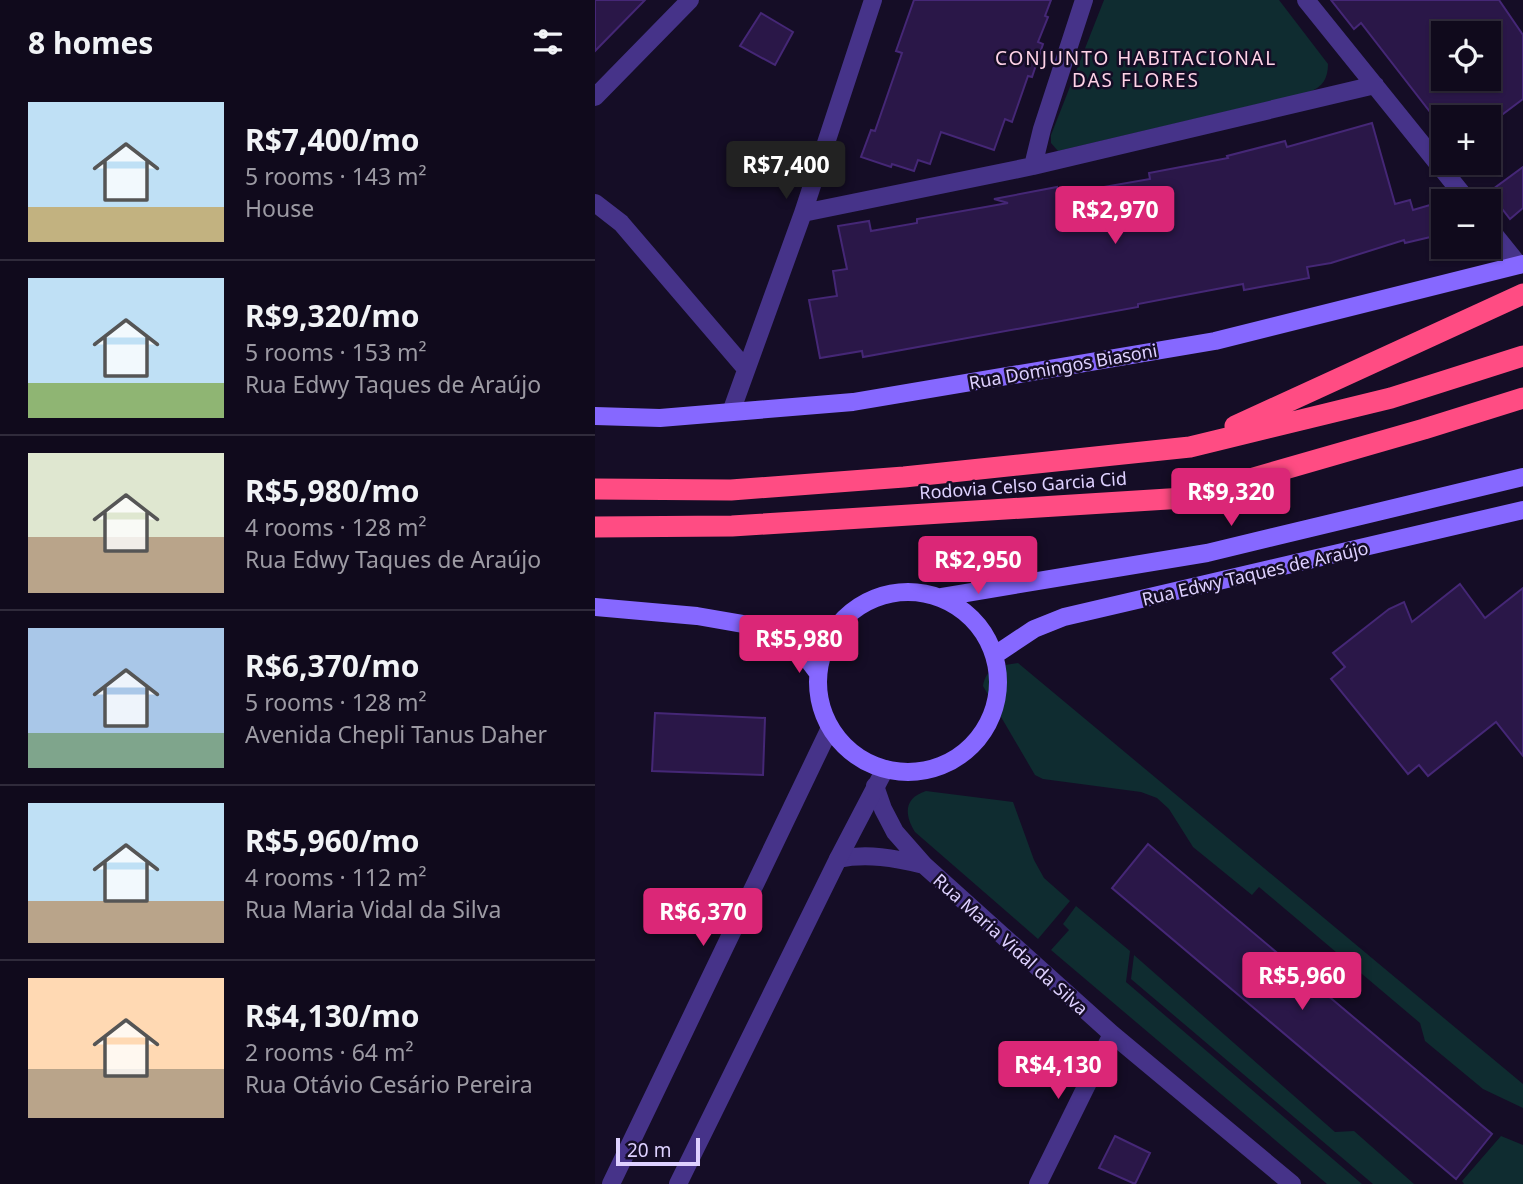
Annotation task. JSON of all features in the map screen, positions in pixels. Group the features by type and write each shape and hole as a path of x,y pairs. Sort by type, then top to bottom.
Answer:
{"highway":[{"path":"1190,447 1523,294"},
{"name":"Rodovia Celso Garcia Cid","path":"595,489 731,490 904,477 1190,447 1391,398 1523,356"},
{"name":"Rodovia Celso Garcia Cid","path":"595,527 732,526 1184,498 1523,398"}],"main road":[{"name":"Rua Domingos Biasoni","path":"595,416 660,418 853,402 1215,341 1521,264"},
{"name":"Rua Edwy Taques de Araújo","path":"942,597 1207,554 1523,477"},
{"name":"Rua Edwy Taques de Araújo","path":"996,655 1034,629 1063,617 1523,510"},
{"path":"916,591 942,597 966,611 975,620 984,630 996,655 999,682 994,712 980,737 958,757 932,769 902,772 865,762 848,750 830,728 820,701 818,673 826,645 841,621 864,603 889,593 916,591"},
{"path":"595,607 697,616 778,630 797,645 818,673"}],"street":[{"path":"595,97 690,0"},
{"path":"731,412 803,213 873,0"},
{"path":"1033,166 1084,0"},
{"path":"1306,0 1458,189"},
{"path":"803,213 1033,166 1375,85"},
{"path":"595,203 621,223 746,369"},
{"path":"1501,242 1521,264"},
{"path":"611,1184 830,728"},
{"path":"678,1184 885,769"},
{"name":"Rua Maria Vidal da Silva","path":"875,786 895,832 924,865 1112,1034 1292,1184"},
{"name":"Rua Maria Vidal da Silva","path":"838,859 863,856 900,859 924,865"},
{"path":"1038,1184 1112,1034"}],"green space":[{"path":"1104,0 1279,0 1328,64 1326,78 1321,85 1309,92 1058,151 1051,143 1051,135"},
{"path":"1018,663 1523,1084 1523,1108 1483,1089 1425,1041 1420,1023 1259,887 1252,895 1193,847 1169,809 1157,798 1141,792 1043,779 1035,775 983,686 991,671"},
{"path":"926,791 1013,802 1034,860 1044,878 1070,901 1038,939 915,832 909,819 908,807 913,798"},
{"path":"1076,906 1130,951 1126,982 1362,1184 1327,1184 1051,950 1069,930 1063,924"},
{"path":"1134,955 1335,1132 1354,1131 1414,1184 1373,1184 1131,979"},
{"path":"1501,1136 1523,1145 1523,1184 1464,1184 1462,1181"}],"building":[{"path":"595,0 645,0 595,51"},
{"path":"914,0 1051,0 1045,16 1048,17 1038,42 1043,44 1032,77 1028,76 1012,122 1005,119 994,150 941,132 930,164 918,160 914,171 861,157 871,130 875,131 902,53 896,51"},
{"path":"1331,0 1499,0 1523,35 1523,99 1501,116 1501,105 1431,105 1431,113 1361,23 1354,29"},
{"path":"761,13 793,32 775,65 740,46"},
{"path":"1372,123 1395,204 1410,200 1413,210 1430,205 1431,237 1405,243 1404,240 1331,263 1307,267 1309,278 1244,290 1243,284 1138,304 1138,307 863,357 862,351 820,358 809,300 837,296 833,271 847,269 838,226 869,221 871,231 917,223 917,219 1008,203 994,199 1057,187 1058,195 1150,179 1149,173 1228,158 1227,156 1285,141 1287,147"},
{"path":"1523,167 1523,208 1510,219 1501,207 1501,189 1493,189"},
{"path":"1460,584 1485,618 1523,588 1523,756 1496,722 1428,776 1419,765 1408,774 1331,679 1345,667 1333,653 1389,609 1404,602 1412,622"},
{"path":"655,713 765,718 763,775 652,771"},
{"path":"1148,844 1492,1134 1456,1179 1112,888"},
{"path":"1115,1136 1150,1153 1135,1184 1099,1168"}],"district":[{"name":"CONJUNTO HABITACIONAL DAS FLORES","path":"1136,69"}]}
